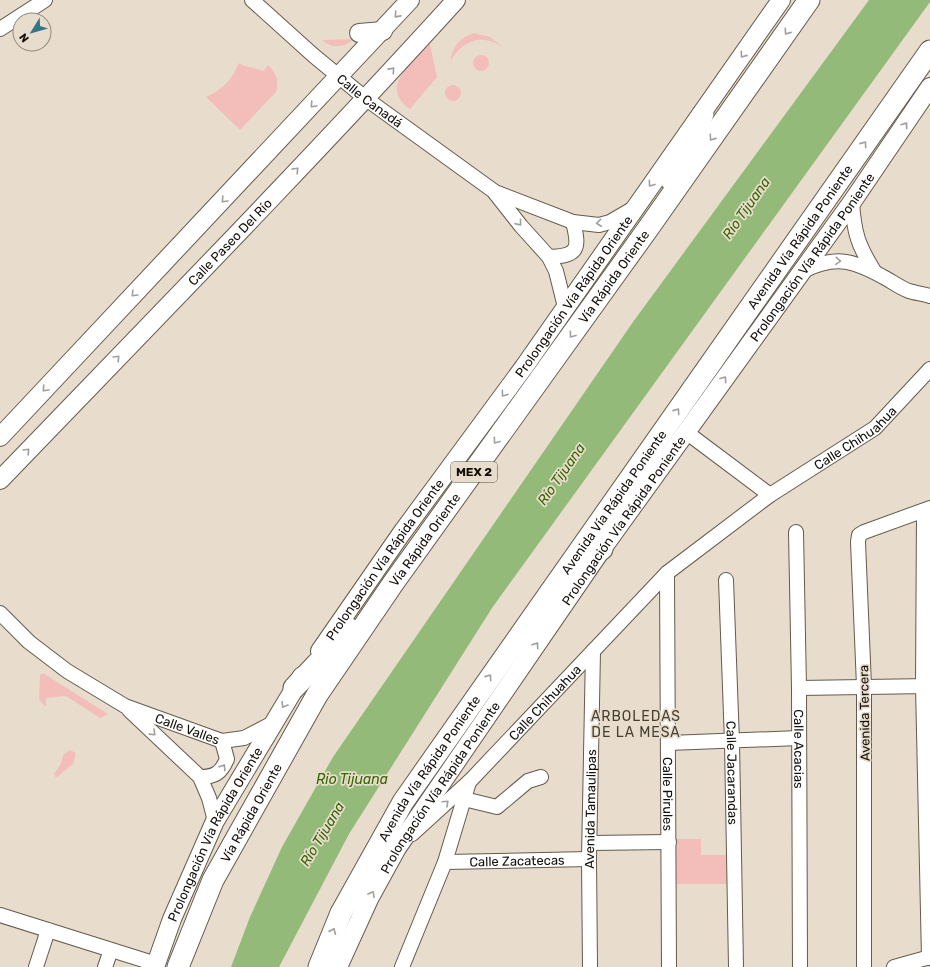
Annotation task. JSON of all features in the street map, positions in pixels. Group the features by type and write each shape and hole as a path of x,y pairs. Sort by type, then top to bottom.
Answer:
{"highway":[{"name":"Vía Rápida Oriente","path":"178,967 214,880 313,702 394,582 647,230 809,0"},
{"name":"Avenida Vía Rápida Poniente","path":"319,967 341,913 404,802 510,647 930,51"},
{"path":"647,230 702,114"},
{"path":"510,647 520,641 588,558 602,549"},
{"path":"294,688 394,582"}],"main road":[{"path":"0,437 383,31 410,0"},
{"name":"Calle Paseo Del Río","path":"0,480 227,245 456,0"},
{"name":"Prolongación Vía Rápida Oriente","path":"156,965 172,919 215,821 294,688 401,534 524,367 781,0"},
{"path":"359,33 383,31"},
{"name":"Prolongación Vía Rápida Poniente","path":"338,967 369,898 397,848 602,549 852,202 930,87"}],"street":[{"path":"0,29 45,0"},
{"name":"Calle Canadá","path":"252,0 365,98 495,192 573,222 600,225 610,222 634,208"},
{"name":"Calle Canadá","path":"495,192 521,226 549,257 556,271 565,307"},
{"path":"852,202 856,236 874,271"},
{"path":"549,257 569,255 574,250 578,239 573,222"},
{"path":"803,271 820,263 834,260 851,263 874,271 908,290 930,296"},
{"name":"Calle Chihuahua","path":"402,967 445,862 470,781 667,573 770,495 875,428 930,369"},
{"path":"686,432 770,495"},
{"path":"894,967 929,958 926,686 927,509"},
{"name":"Avenida Tercera","path":"864,967 864,686 858,542 859,535 927,509"},
{"name":"Calle Acacias","path":"796,532 799,688 800,967"},
{"name":"Calle Pirules","path":"667,573 669,967"},
{"name":"Calle Jacarandas","path":"726,580 732,742 736,967"},
{"name":"Calle Valles","path":"0,613 29,642 67,671 124,706 222,741 244,738 273,723"},
{"name":"Avenida Tamaulipas","path":"590,967 589,859 593,651"},
{"path":"799,688 926,686"},
{"name":"Calle Valles","path":"124,706 200,778 210,798 215,821"},
{"path":"669,743 732,742 799,738"},
{"path":"200,778 215,776 223,769 227,758 222,741"},
{"path":"464,799 497,807 528,781 541,777"},
{"path":"397,848 470,781"},
{"path":"590,843 669,842"},
{"name":"Calle Zacatecas","path":"445,862 589,859"},
{"path":"0,915 156,965"},
{"path":"36,967 48,930"},
{"path":"105,967 111,950"}],"shaded area":[{"path":"474,33 490,37 503,47 487,40 473,41 461,48 450,61 453,51 458,43 464,37"},
{"path":"354,39 342,46 330,45 322,40"},
{"path":"430,44 437,77 410,109 401,101 397,92 398,83 408,66"},
{"path":"481,55 488,60 489,63 484,70 481,71 474,66 473,63 478,56"},
{"path":"239,63 264,71 268,65 275,74 277,84 276,92 240,130 206,97 217,91 230,79"},
{"path":"453,85 459,87 461,93 459,99 453,101 447,99 445,93 447,87"},
{"path":"43,673 108,714 100,718 66,696 46,698 46,707 39,700 40,675"},
{"path":"70,750 76,753 73,764 56,778 54,774 61,764 63,755"},
{"path":"676,839 701,839 701,855 727,855 727,884 676,884"}],"water":[{"name":"Rio Tijuana","path":"869,0 930,0 930,2 492,608 349,834 279,967 231,967 250,917 282,847 333,757 633,322"}],"district":[{"name":"ARBOLEDAS DE LA MESA","path":"636,724"}],"water label":[{"name":"Río Tijuana","path":"746,208"},
{"name":"Río Tijuana","path":"561,474"},
{"name":"Río Tijuana","path":"322,834"}]}
